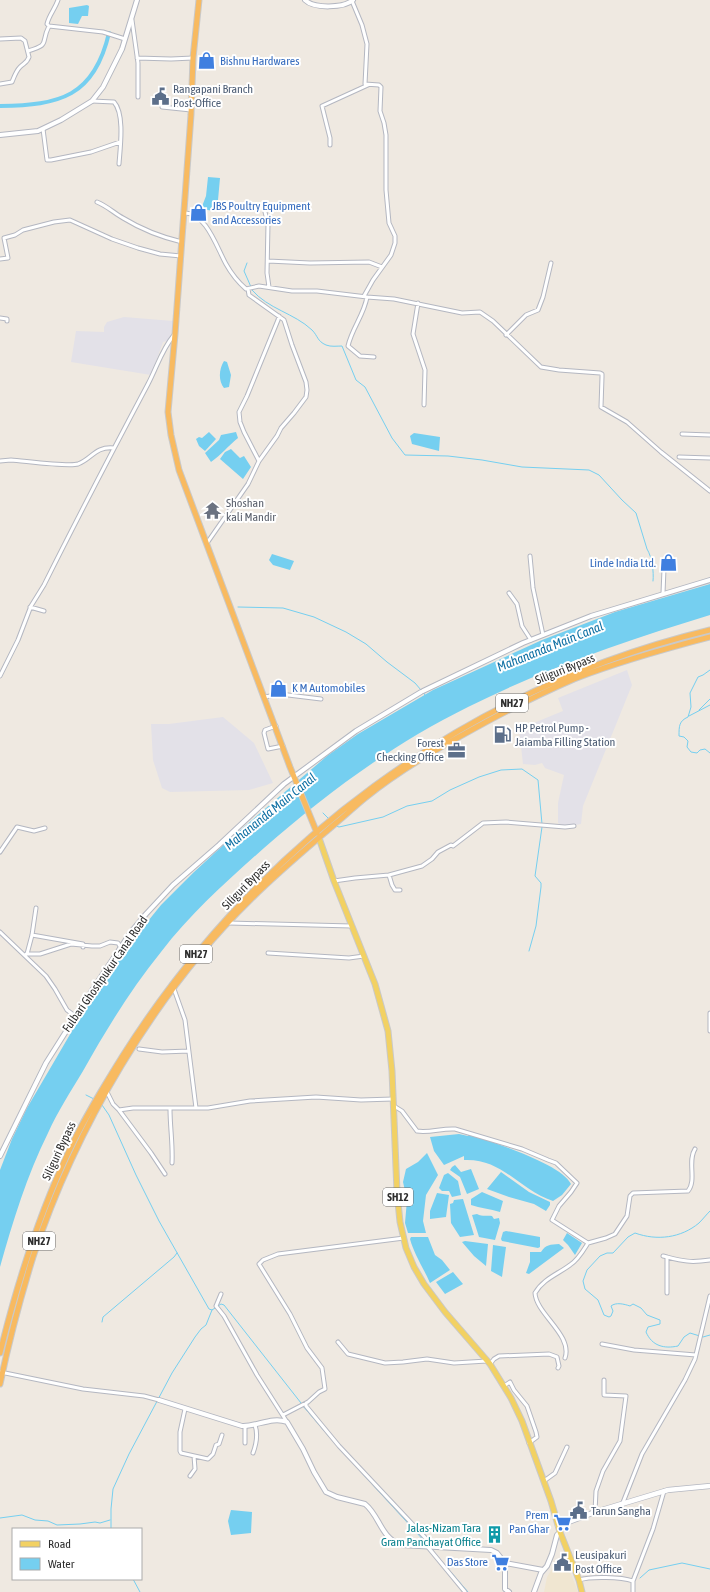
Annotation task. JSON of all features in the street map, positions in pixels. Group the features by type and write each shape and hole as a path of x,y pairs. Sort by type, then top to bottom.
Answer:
{"highway":[{"path":"199,0 193,58 182,242 168,412 171,435 179,470 294,777 319,838"},
{"name":"Siliguri Bypass","path":"0,1353 14,1297 41,1215 66,1158 93,1105 136,1035 163,996 190,960 260,882 316,831 334,817 400,768 449,736 548,685 642,648 710,630"},
{"name":"NH27","path":"0,1384 1,1372 23,1290 38,1243 69,1167 99,1106 137,1042 174,989 229,922 251,899 364,798 457,738 574,679 616,664 710,637"}],"main road":[{"name":"SH12","path":"319,838 334,881 375,984 388,1031 397,1192 404,1238 414,1267 424,1284 445,1312 488,1362 504,1386 522,1421 582,1592"},
{"path":"558,1526 595,1512 664,1491 710,1486"}],"street":[{"path":"28,52 44,45 49,26 47,24 49,16 58,0"},
{"path":"0,135 30,132 43,128 67,117 92,101 103,87 122,49 137,0"},
{"path":"305,0 311,4 324,6 345,4 352,1 367,44 367,74 365,84 368,85"},
{"path":"132,18 137,58 138,97"},
{"path":"49,26 103,32 125,38"},
{"path":"0,39 21,38 25,41 30,57 27,62 21,65 12,82 0,84"},
{"path":"137,58 171,60 193,58"},
{"path":"330,145 330,138 322,106 368,85 379,84 381,87 380,111 386,134 387,208 389,223 395,236 393,251 365,296 365,307 351,334 348,346 360,356 374,356"},
{"path":"92,101 114,102 117,105 120,118 119,164"},
{"path":"162,107 191,110"},
{"path":"43,128 47,160 91,152 120,142"},
{"path":"97,202 109,208 125,220 150,232 167,239 182,242"},
{"path":"265,212 268,224 266,253 268,261 267,273 269,287"},
{"path":"184,213 194,215 206,225 226,264 246,289 259,286 292,291 318,291 394,299 462,313 480,312 488,317 543,368 602,374 601,407 627,422 661,452 709,489"},
{"path":"0,259 8,258 4,238 15,235 23,230 65,220 73,221 112,239 138,248 160,254 181,256"},
{"path":"268,261 310,263 369,262 382,267"},
{"path":"506,335 526,315 538,310 543,297 551,263"},
{"path":"207,543 248,484 259,461 277,436 280,428 286,424 306,396 307,390 306,382 284,320 249,295 248,289"},
{"path":"418,303 413,334 425,370 424,405"},
{"path":"259,461 242,427 239,412 248,396 278,320 278,316"},
{"path":"0,318 7,318 7,321"},
{"path":"0,676 18,640 30,608 44,585 149,383 169,341 175,334"},
{"path":"682,434 710,435"},
{"path":"0,461 11,460 78,464 94,452 114,448"},
{"path":"679,457 710,458"},
{"path":"530,556 533,588 543,635"},
{"path":"663,593 664,569"},
{"name":"Fulbari Ghoshpukur Canal Road","path":"0,1156 27,1098 46,1062 75,1016 146,914 173,885 219,846 284,784 356,730 422,692 531,640 591,616 710,580"},
{"path":"509,593 517,604 522,626 531,640"},
{"path":"30,608 44,611"},
{"path":"265,697 280,694 321,699"},
{"path":"276,726 265,730 264,733 268,748 283,746"},
{"path":"334,881 389,875 422,866 432,859 438,852 451,845 454,846 483,823 506,822 565,828 574,826"},
{"path":"0,852 17,827 34,831 45,828"},
{"path":"389,875 395,890 400,890"},
{"path":"27,954 32,935 36,908"},
{"path":"229,922 352,926"},
{"path":"0,932 46,976 67,1010 75,1016"},
{"path":"32,935 83,944 83,947"},
{"path":"22,954 40,954 71,944 83,947 100,946 110,942 118,943 121,948"},
{"path":"268,954 349,958 364,956"},
{"path":"174,989 185,1020 196,1108"},
{"path":"710,1013 710,1031"},
{"path":"139,1049 162,1052 189,1050"},
{"path":"106,1094 165,1174"},
{"path":"119,1110 133,1108 208,1108 250,1101 316,1097 393,1102 417,1131 423,1132 444,1128 455,1128 556,1163 577,1183 559,1206 552,1220 588,1242 606,1238 615,1234 627,1216 630,1196 633,1193 688,1191 691,1186 692,1158 695,1149"},
{"path":"170,1109 170,1127 173,1147 172,1163"},
{"path":"283,1415 306,1403 325,1389 322,1368 307,1348 290,1314 259,1264 263,1260 278,1254 404,1238"},
{"path":"565,1358 566,1348 561,1337 537,1300 535,1292 549,1278 576,1261 588,1242"},
{"path":"667,1293 665,1257 684,1262 710,1260"},
{"path":"221,1294 217,1307 257,1375 283,1415 326,1492 337,1497 365,1504 387,1536 394,1542 401,1545 491,1550 497,1553 506,1563 542,1570"},
{"path":"622,1504 642,1454 685,1380 696,1355 710,1296"},
{"path":"338,1342 348,1354 385,1363 427,1359 454,1363 488,1362 499,1356 549,1354 557,1357 558,1368"},
{"path":"602,1344 634,1350 696,1355"},
{"path":"1,1372 83,1389 157,1399 245,1426 272,1421 287,1422"},
{"path":"595,1512 596,1491 603,1471 620,1441 626,1396 604,1395 604,1380"},
{"path":"504,1386 510,1382 514,1390 527,1406 537,1436 530,1443"},
{"path":"306,1403 306,1406 325,1430 433,1546"},
{"path":"185,1408 180,1432 180,1451 182,1453 208,1459 211,1457 216,1445 219,1444 222,1435"},
{"path":"253,1453 256,1439 255,1425"},
{"path":"245,1426 245,1443"},
{"path":"544,1481 555,1473 567,1447"},
{"path":"190,1476 195,1469 194,1456"},
{"path":"633,1592 633,1581 653,1529 664,1491"},
{"path":"534,1592 542,1570 547,1566 557,1535 560,1532"},
{"path":"427,1546 464,1592"},
{"path":"506,1563 505,1589 509,1592"},
{"path":"579,1580 592,1578 625,1579 633,1581"}],"shaded area":[{"path":"124,317 173,321 171,335 167,341 163,342 151,375 71,362 76,331 104,332 104,327 107,322"},
{"path":"627,670 632,685 583,806 581,824 565,827 558,823 558,803 564,775 545,768 542,763 535,765 523,764 519,729 563,711 558,698"},
{"path":"223,717 254,743 273,783 249,790 170,792 162,788 153,760 151,724 169,724"},
{"path":"555,1566 563,1568 571,1574 578,1592 544,1592 547,1577"}],"water":[{"path":"89,6 88,16 82,16 78,24 69,23 69,8"},
{"path":"208,177 220,178 218,200 214,211 201,209 206,196"},
{"path":"224,361 227,362 231,375 229,387 224,388 221,382 220,374"},
{"path":"209,432 216,439 205,451 199,446 196,439 199,437 202,438"},
{"path":"236,432 238,438 211,462 205,453 219,440 221,435"},
{"path":"414,433 440,437 439,451 412,444 410,436"},
{"path":"231,449 240,458 244,456 251,467 243,479 220,459 225,452"},
{"path":"272,554 294,561 290,570 273,565 269,560"},
{"name":"Mahananda Main Canal","path":"710,584 710,615 649,634 557,667 497,693 440,721 387,753 312,808 264,848 210,897 173,938 139,980 110,1025 60,1109 40,1149 27,1182 15,1215 0,1267 0,1170 12,1139 27,1108 79,1019 127,947 161,905 194,872 231,838 327,756 358,734 433,690 542,640 615,612"},
{"path":"459,1134 468,1136 469,1134 525,1154 565,1176 571,1184 562,1195 553,1201 541,1196 501,1169 490,1164 464,1160 464,1156 444,1165 434,1151 430,1137"},
{"path":"427,1153 438,1175 426,1195 423,1221 426,1233 408,1233 405,1223 407,1200 403,1182 406,1169 418,1162"},
{"path":"455,1165 461,1172 471,1169 479,1189 467,1194 460,1177 450,1170"},
{"path":"501,1172 529,1192 550,1202 550,1205 546,1211 534,1204 487,1189"},
{"path":"448,1173 458,1181 461,1195 452,1197 449,1191 442,1191 439,1188 444,1175"},
{"path":"482,1192 503,1201 500,1212 471,1205 471,1199"},
{"path":"437,1193 449,1195 446,1217 430,1219 430,1211"},
{"path":"463,1199 474,1235 460,1237 451,1223 450,1204 453,1203 454,1200"},
{"path":"477,1214 492,1216 494,1219 499,1218 500,1223 495,1240 479,1237 472,1215"},
{"path":"506,1231 540,1237 540,1247 538,1248 502,1241 501,1239 503,1232"},
{"path":"567,1233 582,1243 575,1255 563,1240"},
{"path":"411,1237 428,1237 435,1255 442,1260 450,1270 430,1283 414,1250 410,1239"},
{"path":"465,1241 488,1244 486,1266 474,1256 462,1242"},
{"path":"559,1244 564,1248 529,1274 526,1273 530,1262 530,1252 541,1252 547,1246"},
{"path":"493,1245 506,1247 502,1277 491,1271"},
{"path":"453,1272 463,1284 445,1294 436,1282"},
{"path":"231,1510 252,1512 251,1533 231,1535 228,1521"}],"waterway":[{"path":"0,106 40,103 57,99 71,93 84,84 94,71 109,33"},
{"path":"247,263 244,271 251,287"},
{"path":"252,290 273,307 305,324 314,332 319,340 326,345 342,346 356,380 365,387 392,438 405,455 448,456 522,467 589,470 599,475 636,513 649,552 653,569 653,581"},
{"path":"238,607 283,608 314,617 346,632 366,644 415,683 421,690"},
{"path":"710,670 698,677 690,693 691,707 688,717 683,720 679,729 679,736 684,737 688,741 687,747 691,752 697,753 700,750 705,749 710,753"},
{"path":"699,710 710,699"},
{"path":"689,716 710,705"},
{"path":"336,826 339,827 383,817 407,806 432,801 450,790 479,777 501,770 522,769 538,780 542,824"},
{"path":"323,813 329,819"},
{"path":"529,951 536,926 541,887 541,883 535,876 542,827"},
{"path":"86,1095 94,1099"},
{"path":"102,1105 109,1115 159,1221 209,1309 212,1310 221,1304 224,1305 301,1403"},
{"path":"710,1211 699,1223 677,1235 668,1237 652,1237 635,1233 628,1237 613,1253 607,1253 600,1256 587,1270 583,1281 585,1289 598,1300 604,1315 609,1317 611,1316 613,1311 611,1306 615,1304 630,1306 633,1304 641,1308 647,1315 660,1320 660,1324 648,1327 646,1332 652,1341 663,1347 678,1346 684,1337 690,1333 703,1337 710,1335"},
{"path":"102,1322 103,1317 177,1253"},
{"path":"111,1528 113,1489 129,1454 172,1373 195,1337 206,1325 212,1310"},
{"path":"303,1406 332,1440"},
{"path":"361,1472 427,1544"},
{"path":"0,1518 22,1515 35,1520 48,1521 57,1525 95,1522 100,1523 110,1520"},
{"path":"432,1550 468,1592"},
{"path":"640,1578 649,1570 682,1563 710,1569"},
{"path":"134,1580 140,1592"}],"place":[{"name":"Bishnu Hardwares","path":"207,61"},
{"name":"Rangapani Branch Post-Office","path":"160,96"},
{"name":"JBS Poultry Equipment and Accessories","path":"199,213"},
{"name":"Shoshan kali Mandir","path":"213,510"},
{"name":"Linde India Ltd.","path":"669,563"},
{"name":"K M Automobiles","path":"279,688"},
{"name":"HP Petrol Pump - Jaiamba Filling Station","path":"502,735"},
{"name":"Forest Checking Office","path":"457,750"},
{"name":"Tarun Sangha","path":"578,1511"},
{"name":"Prem Pan Ghar","path":"562,1522"},
{"name":"Jalas-Nizam Tara Gram Panchayat Office","path":"494,1535"},
{"name":"Das Store","path":"501,1562"},
{"name":"Leusipakuri Post Office","path":"562,1562"}]}
